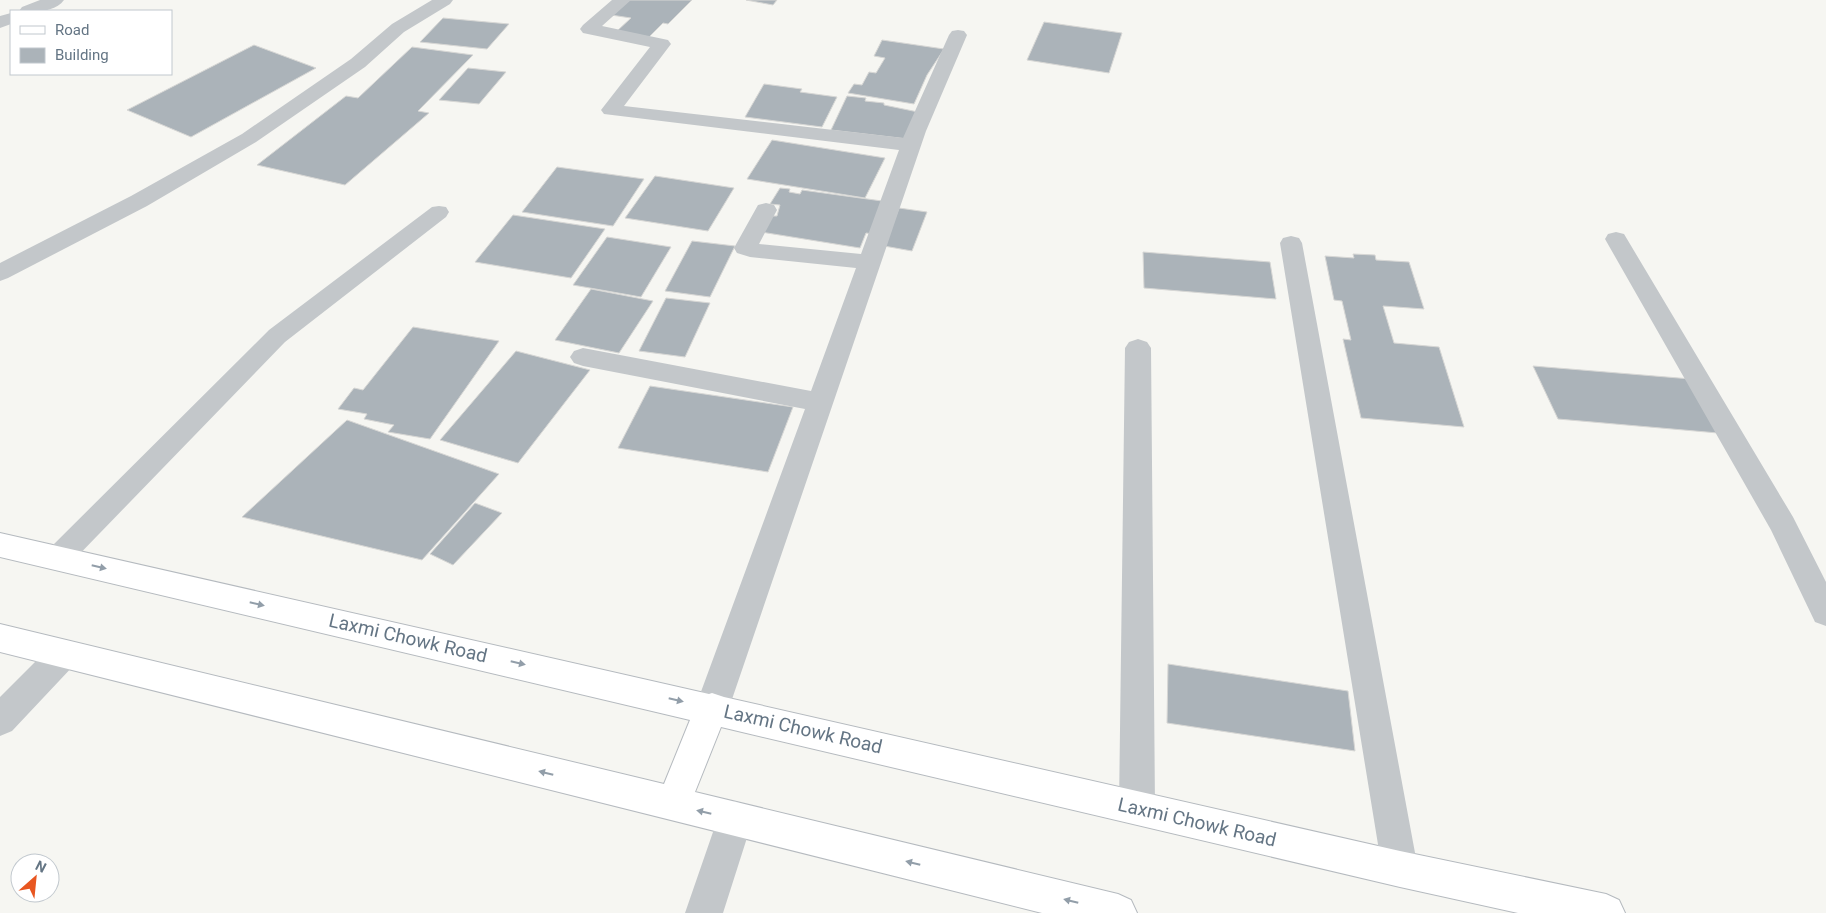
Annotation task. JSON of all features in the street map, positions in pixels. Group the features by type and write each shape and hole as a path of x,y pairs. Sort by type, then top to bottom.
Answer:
{"main road":[{"name":"Laxmi Chowk Road","path":"0,545 712,708 1400,869 1606,913"},
{"path":"0,638 1118,913"},
{"path":"673,804 712,708"}],"street":[{"path":"30,10 55,0"},
{"path":"0,273 139,201 249,138 358,63 398,28 444,0"},
{"path":"622,0 589,29 662,44 611,110 911,145"},
{"path":"712,708 911,145 958,35"},
{"path":"766,210 745,248 870,262"},
{"path":"1616,239 1783,525 1826,612"},
{"path":"1291,243 1400,869"},
{"path":"1137,807 1138,348"},
{"path":"583,357 820,402"},
{"path":"0,720 64,654"},
{"path":"704,913 735,819"}],"lane":[{"path":"58,558 277,336 439,212"}],"building":[{"path":"627,0 692,0 668,24 663,23 649,37 617,31 631,18 611,15"},
{"path":"746,0 777,0 773,5"},
{"path":"443,18 509,24 487,49 420,42"},
{"path":"1044,22 1122,33 1109,73 1027,60"},
{"path":"882,40 944,49 927,75 914,104 848,93 854,84 862,85 869,72 876,73 885,58 874,56"},
{"path":"254,45 316,68 191,137 127,110"},
{"path":"412,47 473,55 418,111 429,113 345,185 257,165 346,96 358,98"},
{"path":"468,68 506,72 479,104 439,100"},
{"path":"764,84 802,89 800,92 837,97 822,127 745,117"},
{"path":"847,96 866,98 865,101 884,103 884,105 918,112 908,139 831,130"},
{"path":"772,140 885,158 865,198 747,179"},
{"path":"557,167 644,179 613,226 522,212"},
{"path":"655,176 734,188 708,231 625,218"},
{"path":"780,188 790,189 789,192 800,194 802,190 882,201 873,234 866,233 860,248 761,232 770,216 777,216 780,205 770,204"},
{"path":"899,208 927,212 912,251 884,246"},
{"path":"513,215 605,229 571,278 475,262"},
{"path":"607,237 671,247 641,297 573,285"},
{"path":"692,241 735,246 710,297 665,291"},
{"path":"1143,252 1270,262 1276,299 1144,288"},
{"path":"1353,254 1375,255 1376,260 1409,262 1424,309 1383,306 1394,343 1439,347 1464,427 1361,418 1343,339 1351,340 1342,301 1334,300 1325,256 1354,258"},
{"path":"591,289 653,301 619,353 555,340"},
{"path":"666,298 710,303 685,357 639,351"},
{"path":"413,327 499,341 430,439 388,432 394,425 364,419 367,414 338,409 354,388 363,390"},
{"path":"516,351 590,370 518,463 440,440"},
{"path":"1533,366 1691,379 1718,433 1558,419"},
{"path":"650,386 793,407 768,472 618,448"},
{"path":"347,420 499,474 422,560 242,517"},
{"path":"475,503 502,513 453,565 430,554"},
{"path":"1168,664 1348,691 1355,751 1167,723"}]}
